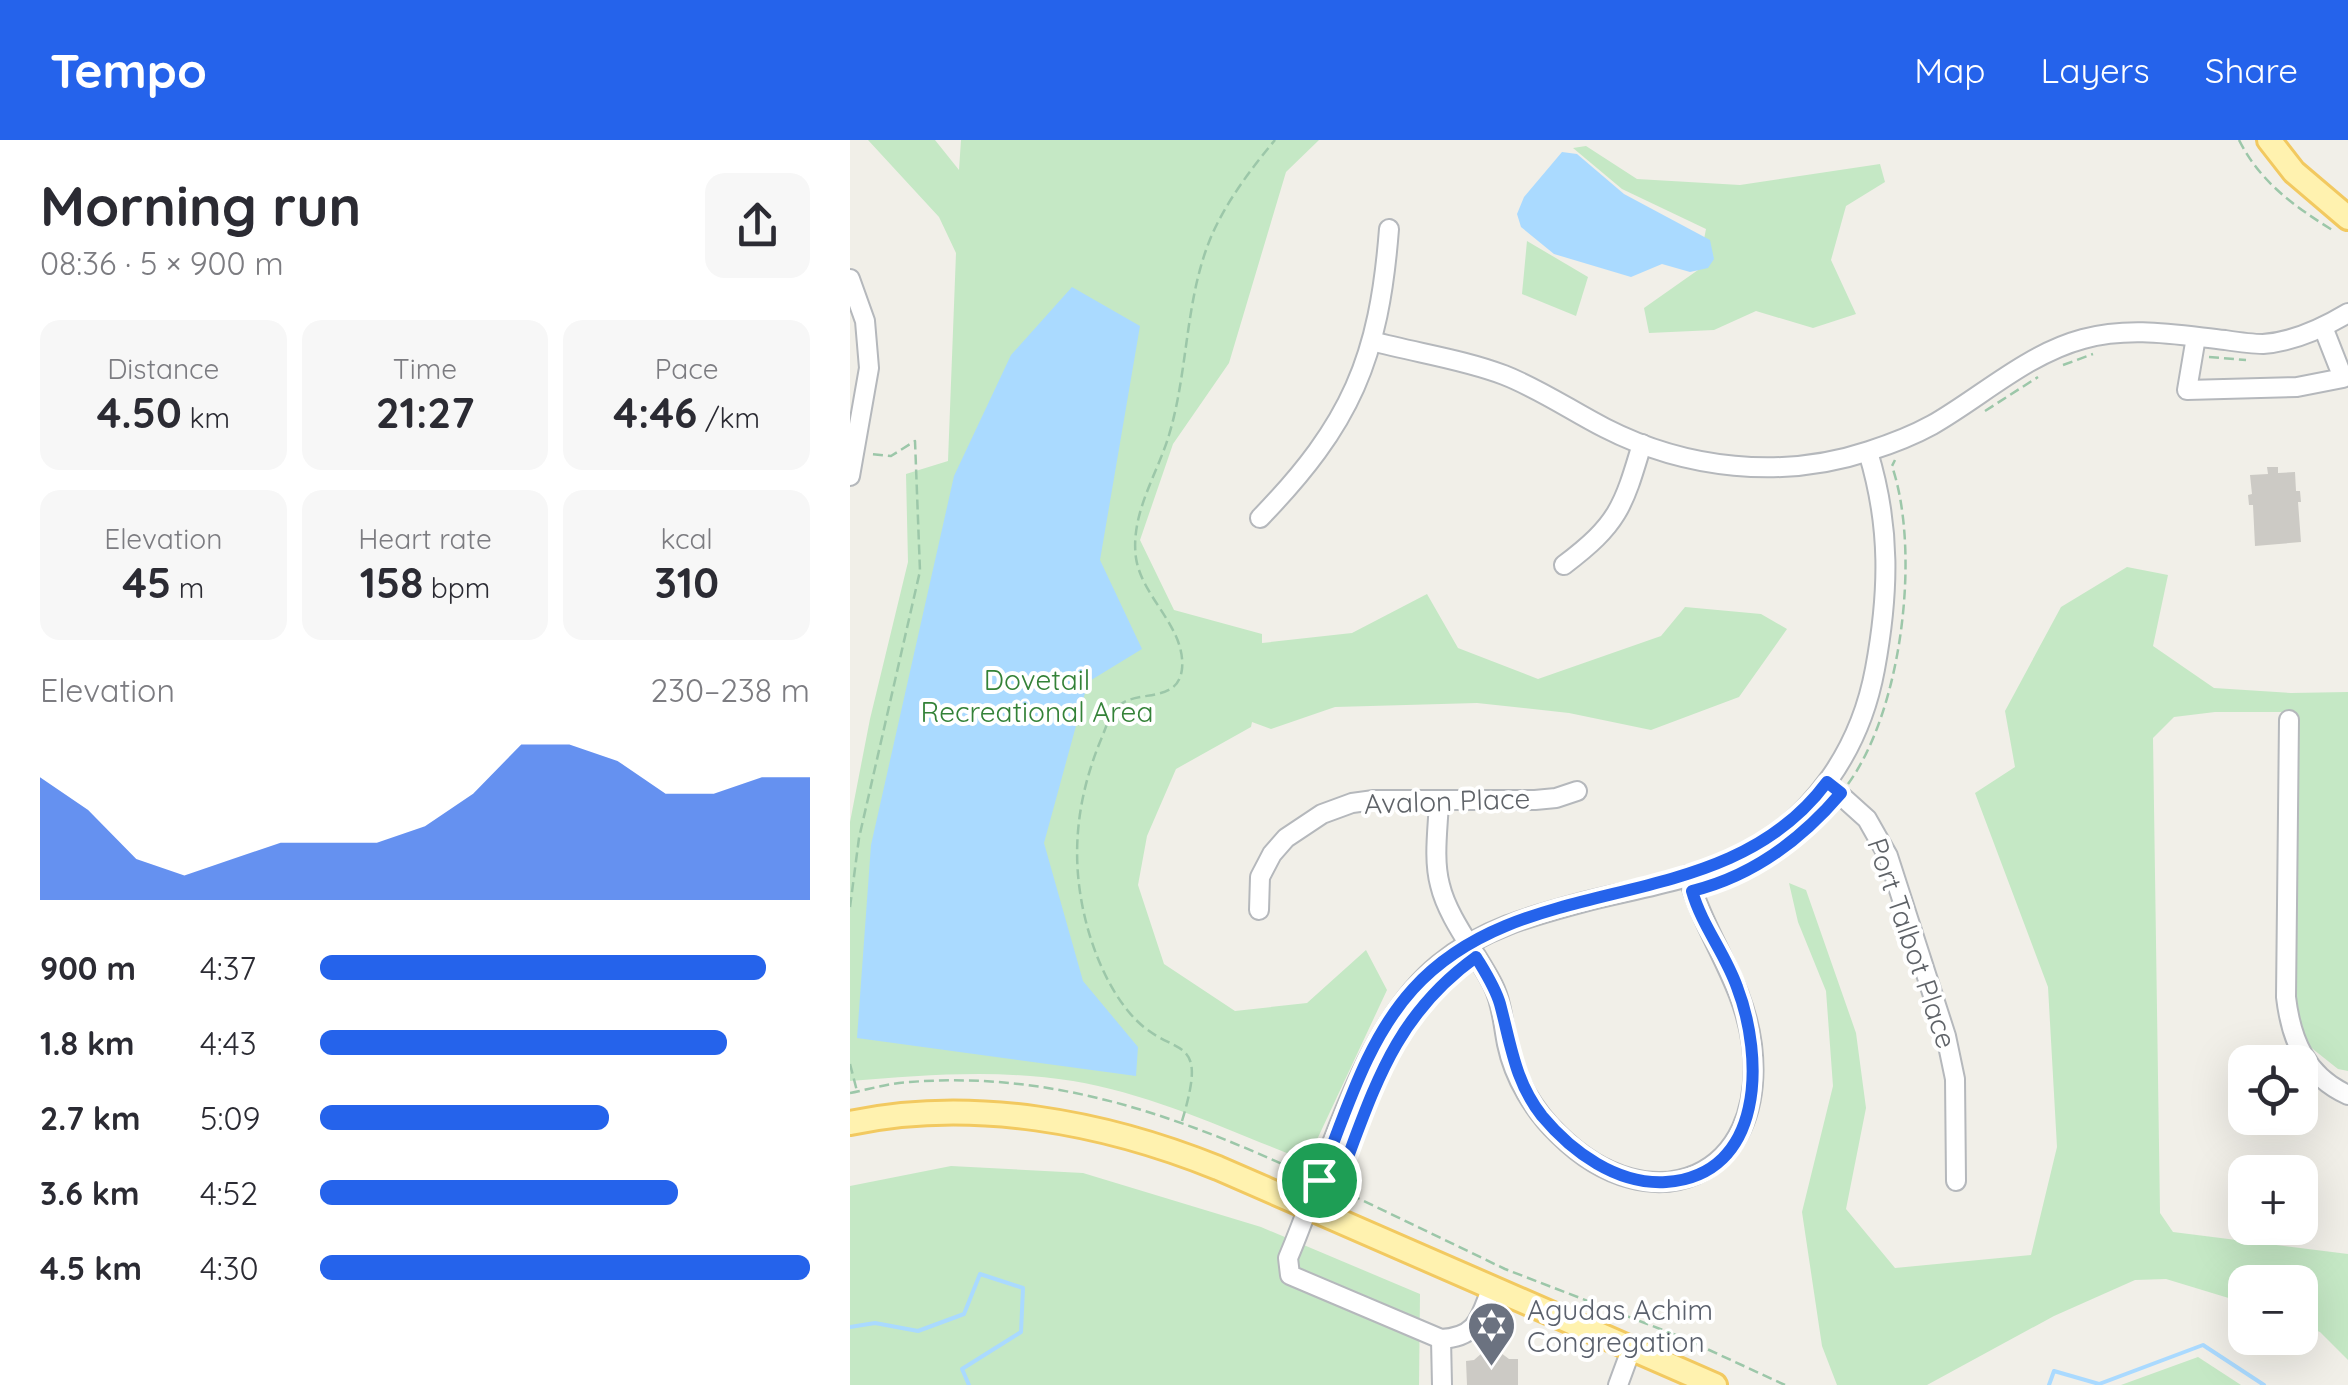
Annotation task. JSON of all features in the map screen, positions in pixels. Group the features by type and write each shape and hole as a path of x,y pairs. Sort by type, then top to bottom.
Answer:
{"main road":[{"path":"2269,140 2294,172 2348,218"},
{"path":"850,1123 966,1114 1052,1120 1178,1152 1716,1385"}],"street":[{"path":"1260,518 1303,474 1352,394 1381,304 1388,229"},
{"path":"850,279 866,320 869,344 869,368 850,476"},
{"path":"1372,341 1500,374 1538,390 1603,427 1676,456 1736,466 1808,465 1868,452 1932,425 2036,359 2082,339 2126,332 2160,332 2194,346 2261,344 2323,327 2348,314"},
{"path":"2323,327 2348,397"},
{"path":"2194,346 2187,390 2297,387 2343,378"},
{"path":"1564,565 1594,543 1620,512 1642,444"},
{"path":"1492,1287 1476,1325 1467,1334 1441,1339 1290,1274 1288,1258 1309,1209 1328,1184 1384,1028 1414,988 1468,943 1529,916 1688,876 1736,858 1759,846 1834,788 1864,714 1880,642 1885,520 1868,452"},
{"path":"2289,720 2288,1020 2294,1041 2314,1071 2348,1095"},
{"name":"Port Talbot Place","path":"1834,788 1866,819 1888,856 1946,1036 1955,1078 1956,1181"},
{"name":"Avalon Place","path":"1259,910 1262,870 1286,838 1322,814 1363,801 1546,799 1577,791"},
{"path":"1439,802 1438,881 1444,899 1493,986 1517,1074 1540,1114 1558,1134 1591,1160 1636,1180 1654,1183 1691,1177 1721,1158 1741,1133 1752,1102 1750,1032 1738,989 1701,918 1688,876"},
{"path":"1441,1339 1442,1385"},
{"path":"1618,1385 1632,1347"}],"path":[{"path":"1182,1122 1194,1077 1186,1052 1130,1014 1112,987 1092,943 1078,874 1079,818 1088,774 1112,714 1128,700 1165,692 1180,678 1178,641 1144,582 1136,556 1140,510 1168,438 1209,242 1258,160 1275,140"},
{"path":"2240,140 2246,154 2276,191 2348,240"},
{"path":"2194,346 2249,360"},
{"path":"2054,368 2100,352"},
{"path":"1976,417 2040,376"},
{"path":"850,907 859,838 914,606 921,542 914,441 891,456 855,452"},
{"path":"1799,836 1874,738 1892,676 1905,558 1904,522 1892,466 1903,456"},
{"path":"1328,1184 1389,1056"},
{"path":"850,1064 857,1092"},
{"path":"850,1093 908,1082 1037,1086 1108,1098 1182,1122 1328,1184 1505,1269 1681,1336 1785,1385"}],"green space":[{"name":"Dovetail Recreational Area","path":"868,140 935,140 959,170 961,140 1319,140 1286,172 1229,363 1173,444 1140,540 1174,610 1262,634 1262,643 1352,633 1427,594 1458,648 1538,679 1661,636 1685,607 1761,614 1787,629 1739,697 1651,730 1569,713 1477,703 1335,707 1271,729 1252,722 1251,727 1176,769 1147,836 1138,885 1164,964 1235,1011 1307,1003 1366,950 1387,990 1307,1161 1162,1104 1073,1081 989,1074 850,1081 850,822 908,562 906,474 948,461 956,253 939,217"},
{"path":"1586,146 1637,179 1740,185 1880,164 1885,182 1846,206 1831,260 1856,314 1813,328 1756,311 1714,330 1649,333 1644,308 1698,270 1706,229 1622,189 1573,148"},
{"path":"1527,241 1588,277 1576,316 1522,294"},
{"path":"2127,567 2168,575 2153,646 2214,688 2348,692 2348,1071 2338,1069 2318,1053 2318,1045 2309,1045 2292,998 2296,712 2215,712 2174,717 2153,738 2160,1213 2173,1232 2228,1239 2228,1245 2276,1245 2348,1254 2348,1360 2318,1331 2318,1265 2228,1265 2228,1298 2166,1279 2135,1280 2054,1316 1927,1385 1837,1385 1822,1346 1802,1212 1833,1086 1826,991 1798,922 1789,883 1806,890 1856,1033 1866,1108 1846,1209 1895,1268 2031,1255 2057,1147 2048,987 1975,793 2015,767 2005,711 2061,607"},
{"path":"951,1166 1083,1173 1261,1227 1420,1294 1419,1385 850,1385 850,1186"},
{"path":"2198,1357 2241,1385 2121,1385"}],"water":[{"path":"1562,152 1577,154 1624,194 1710,240 1714,259 1708,268 1690,272 1662,264 1631,277 1554,254 1521,227 1517,214 1524,197"},
{"path":"1072,287 1140,326 1100,560 1142,649 1088,682 1044,843 1083,981 1138,1047 1136,1076 857,1038 871,845 954,476 1011,355"}],"building":[{"path":"2267,467 2278,467 2278,473 2295,472 2301,502 2301,542 2255,546 2253,505 2249,505 2248,495 2252,494 2250,475 2268,474"},
{"name":"Agudas Achim Congregation","path":"1482,1353 1501,1353 1518,1359 1518,1385 1467,1385 1466,1361"}],"waterway":[{"path":"850,1327 875,1323 918,1331 964,1314 980,1274 1023,1288 1021,1332 962,1369 969,1385"},
{"path":"2049,1385 2054,1371 2099,1384 2203,1345 2264,1385"}],"place":[{"name":"Agudas Achim Congregation","path":"1492,1368"}],"route":[{"path":"1827,782 1841,793 1807,829 1767,860 1692,891 1701,918 1738,989 1752,1048 1752,1102 1748,1118 1732,1146 1708,1168 1673,1182 1654,1183 1615,1173 1572,1147 1540,1114 1517,1074 1500,1003 1476,957 1440,986 1400,1035 1336,1188 1319,1180 1384,1028 1438,964 1472,940 1529,916 1713,868 1780,831 1827,782"}]}
